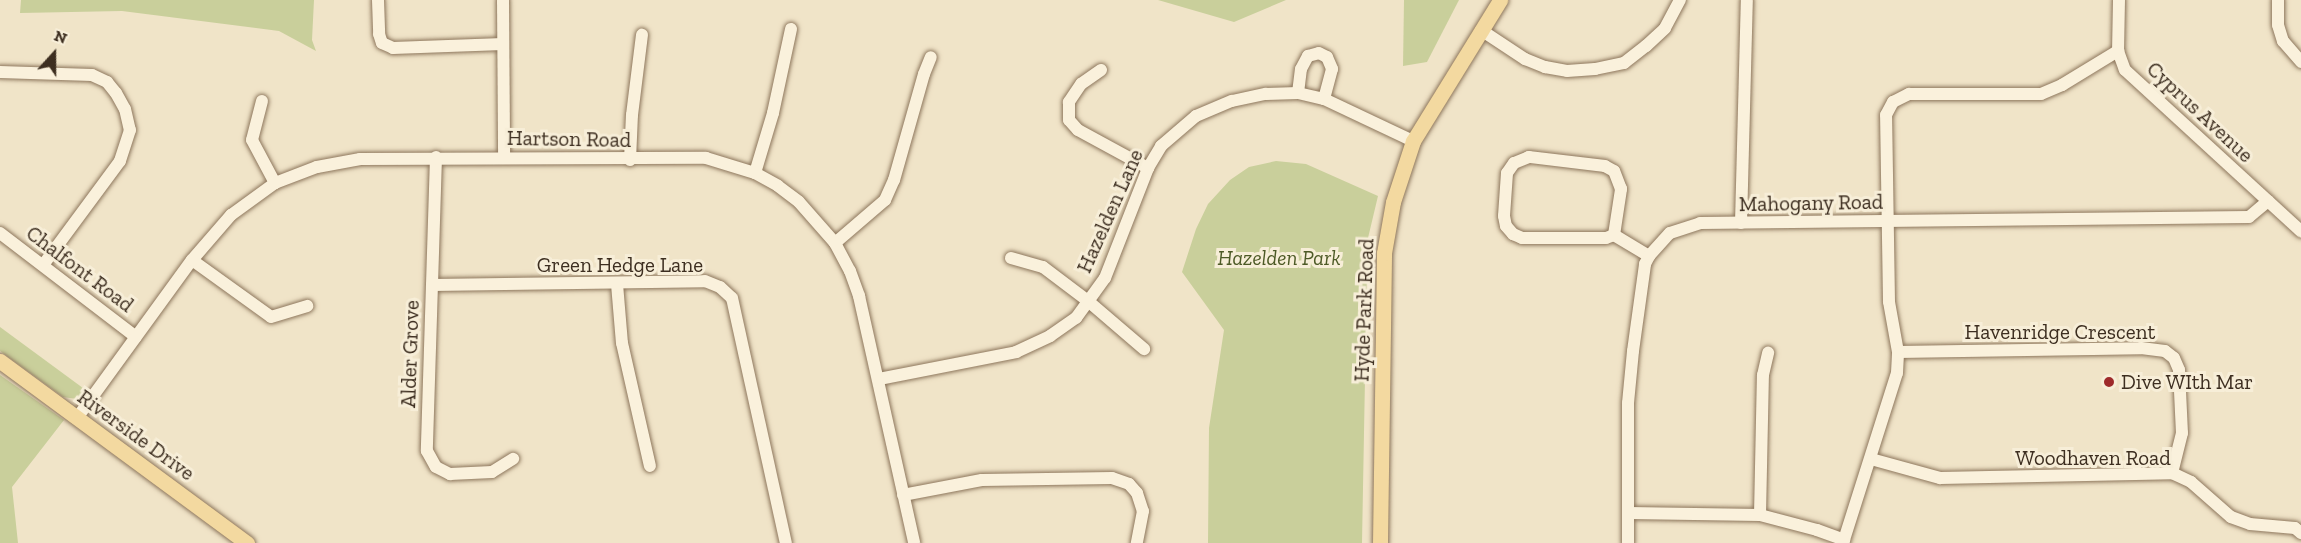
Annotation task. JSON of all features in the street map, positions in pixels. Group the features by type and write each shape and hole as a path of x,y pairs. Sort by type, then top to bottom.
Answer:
{"main road":[{"name":"Hyde Park Road","path":"1380,543 1384,253 1393,202 1413,141 1500,0"},
{"name":"Riverside Drive","path":"0,362 247,543"}],"street":[{"path":"378,0 379,34 382,43 393,48 503,44"},
{"path":"503,0 504,158"},
{"path":"1481,30 1525,59 1545,67 1567,71 1595,69 1624,63 1646,46 1665,28 1680,0"},
{"path":"1741,223 1747,0"},
{"path":"1629,513 1760,515 1817,530 1843,542 1898,373 1898,352 1889,302 1886,115 1893,102 1909,94 2041,94 2062,85 2118,51 2119,0"},
{"path":"2278,0 2278,25 2283,41 2301,62"},
{"path":"756,173 773,113 791,29"},
{"path":"630,160 632,115 642,35"},
{"name":"Cyprus Avenue","path":"2118,51 2125,70 2301,231"},
{"path":"1298,93 1301,69 1308,56 1319,53 1327,57 1332,69 1324,99"},
{"path":"836,243 885,200 894,180 924,74 931,57"},
{"path":"1101,70 1082,84 1069,102 1069,120 1078,130 1148,168"},
{"path":"0,72 92,75 107,82 116,93 125,110 130,130 120,161 44,265"},
{"name":"Hazelden Lane","path":"879,379 1016,352 1050,336 1076,318 1105,278 1148,168 1161,146 1196,116 1232,101 1266,94 1298,93 1324,99 1413,141"},
{"path":"262,101 252,140 275,183"},
{"path":"1529,156 1605,166 1614,171 1621,189 1614,235 1606,238 1522,238 1513,234 1506,226 1504,216 1507,173 1514,163 1529,156"},
{"name":"Alder Grove","path":"436,157 427,451 436,467 450,474 492,472 513,459"},
{"name":"Hartson Road","path":"77,418 192,260 231,215 275,183 317,167 360,159 706,158 756,173 799,202 836,243 859,296 914,543"},
{"name":"Mahogany Road","path":"1649,256 1670,233 1700,224 2249,218 2268,201"},
{"name":"Chalfont Road","path":"0,232 136,337"},
{"path":"1614,235 1649,256 1645,264 1643,296 1633,351 1628,403 1628,543"},
{"path":"1011,258 1043,267 1088,301 1144,349"},
{"path":"192,260 271,317 307,306"},
{"name":"Green Hedge Lane","path":"432,285 705,281 720,287 732,298 786,543"},
{"path":"617,284 622,343 650,466"},
{"name":"Havenridge Crescent","path":"1898,352 2141,348 2165,351 2174,358 2179,370 2182,433 2172,473"},
{"path":"1760,515 1763,375 1768,353"},
{"name":"Woodhaven Road","path":"1870,459 1940,478 2172,473 2191,482 2231,518 2250,525 2295,528 2301,532"},
{"path":"903,495 982,480 1112,478 1129,484 1137,493 1143,512 1137,543"}],"green space":[{"path":"21,0 314,0 312,40 316,51 279,31 122,11 20,13"},
{"path":"1158,0 1286,0 1234,22"},
{"path":"1404,0 1459,0 1427,62 1403,66"},
{"name":"Hazelden Park","path":"1276,161 1306,164 1378,196 1368,238 1362,543 1208,543 1209,428 1224,330 1182,272 1196,229 1208,204 1230,180 1249,167"},
{"path":"0,327 87,391 77,399 63,397 0,351"},
{"path":"0,375 64,420 12,487 18,543 0,543"}],"place":[{"name":"Dive WIth Mar","path":"2109,382"}]}
